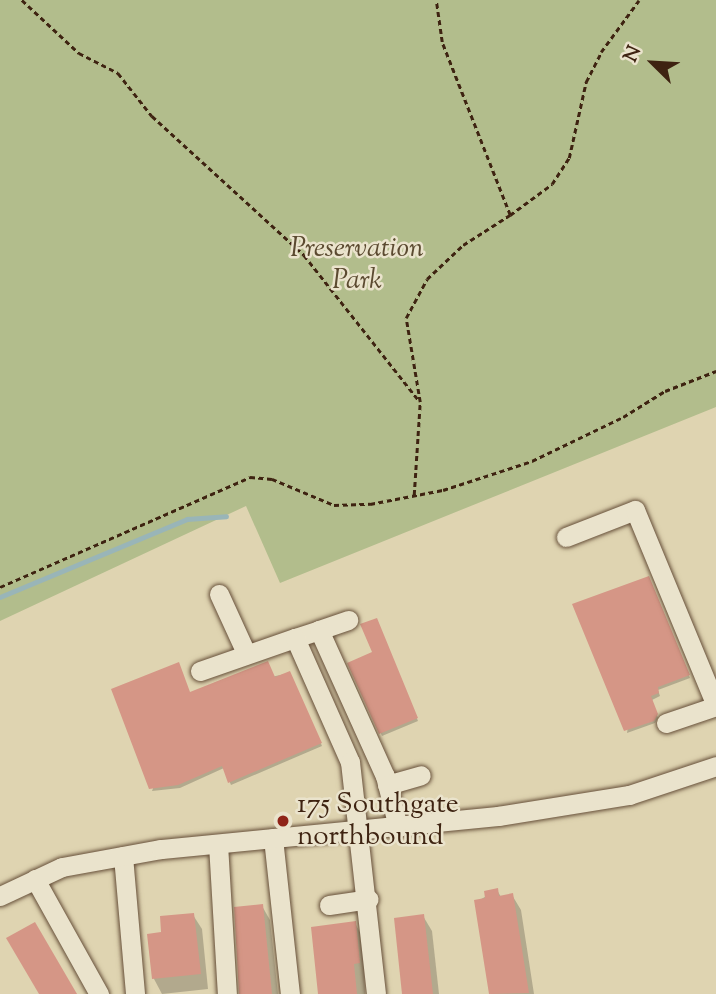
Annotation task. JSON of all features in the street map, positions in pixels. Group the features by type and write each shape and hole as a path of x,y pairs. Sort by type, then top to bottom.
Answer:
{"street":[{"path":"566,537 635,510 716,706 666,723"},
{"path":"219,594 246,653"},
{"path":"200,671 348,620"},
{"path":"319,630 387,785 398,827"},
{"path":"295,638 350,762 369,899 376,994"},
{"path":"0,896 62,867 122,856 273,838 398,827 629,795 716,766"},
{"path":"387,785 421,775"},
{"path":"273,838 290,994"},
{"path":"218,844 227,994"},
{"path":"122,856 135,994"},
{"path":"35,879 99,994"},
{"path":"329,905 369,899"}],"path":[{"path":"22,0 79,52 118,73 152,116 304,255 420,402"},
{"path":"436,0 442,42 510,215"},
{"path":"414,495 420,402 406,318 428,279 463,245 552,184 569,158 586,82 601,52 639,0"},
{"path":"0,587 250,477 272,479 334,505 414,495 532,461 622,418 665,391 716,371"}],"green space":[{"name":"Preservation Park","path":"0,0 716,0 716,407 280,583 246,506 0,621"}],"building":[{"path":"649,576 690,675 658,687 659,693 651,696 658,714 654,721 624,731 572,604"},
{"path":"377,618 418,718 379,734 347,663 372,652 360,624"},
{"path":"268,661 275,677 290,671 322,743 228,783 222,766 178,785 149,789 111,689 179,662 190,692"},
{"path":"498,888 499,896 513,893 529,993 489,994 474,900 485,898 484,891"},
{"path":"263,904 272,994 239,994 234,907"},
{"path":"194,913 201,974 152,979 147,934 161,932 160,916"},
{"path":"424,914 433,994 402,994 394,918"},
{"path":"356,921 360,963 354,964 357,994 318,994 311,927"},
{"path":"35,922 77,994 39,994 6,938"}],"waterway":[{"path":"0,597 187,519 226,516"}],"place":[{"name":"175 Southgate northbound","path":"283,821"}]}
